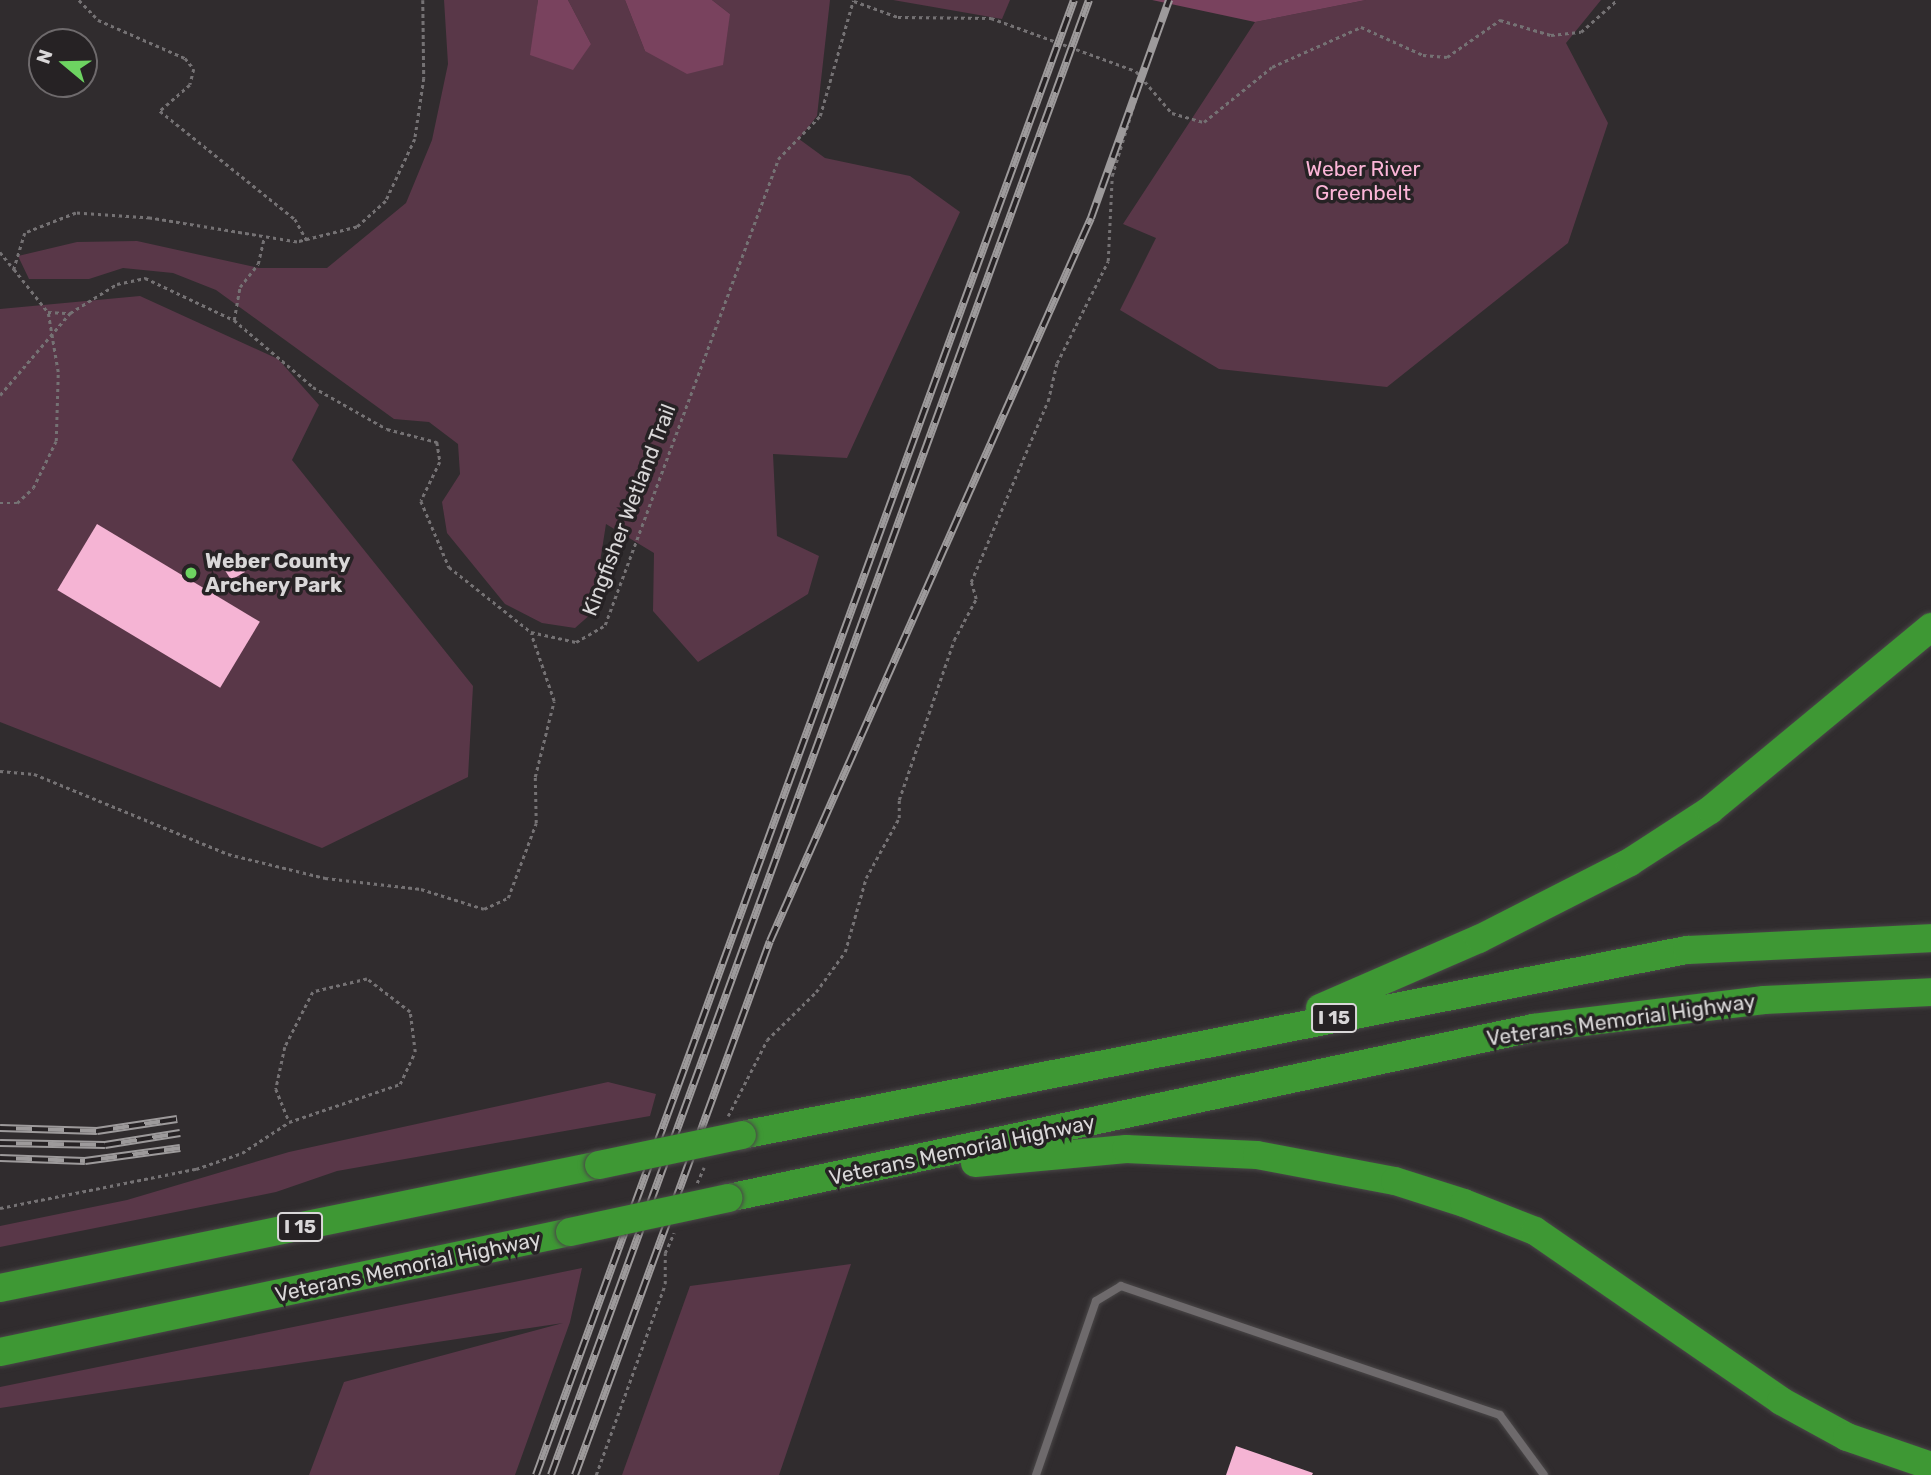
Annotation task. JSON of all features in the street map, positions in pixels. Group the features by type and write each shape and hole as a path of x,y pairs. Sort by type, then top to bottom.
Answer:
{"highway":[{"path":"1268,1031 1479,939 1630,862 1710,810 1931,627"},
{"name":"I 15","path":"0,1288 599,1166 734,1127 1268,1031 1687,950 1931,938"},
{"name":"Veterans Memorial Highway","path":"0,1352 1533,1028 1764,1000 1931,992"},
{"path":"846,1174 1126,1149 1258,1155 1395,1181 1535,1231 1781,1401 1847,1437 1931,1466"},
{"path":"1781,1401 1813,1434 1900,1475"}],"lane":[{"path":"1036,1475 1096,1301 1121,1286 1500,1415 1544,1475"}],"path":[{"path":"79,0 119,32 185,58 194,69 190,85 160,111 295,219 307,241"},
{"path":"15,269 25,233 76,213 150,218 264,239 307,241 357,227 386,201 402,173 421,112 423,0"},
{"path":"852,0 898,17 991,18 1142,78 1172,113 1204,122 1272,67 1360,27 1423,55 1447,57 1500,20 1551,35 1581,32 1617,0"},
{"name":"Kingfisher Wetland Trail","path":"70,313 117,284 145,278 234,320 313,387 387,429 437,442 440,462 423,488 426,522 465,585 531,632 576,642 605,625 778,159 820,116 852,0"},
{"path":"734,1127 767,1040 816,992 845,952 866,878 899,818 899,800 954,640 976,599 971,582 1048,401 1057,363 1108,261 1112,176 1142,78"},
{"path":"234,320 240,287 258,264 264,239"},
{"path":"0,252 48,312 54,335 56,441 33,488 17,503 0,503"},
{"path":"48,312 70,313"},
{"path":"0,395 54,335 70,313"},
{"path":"0,771 34,774 228,854 325,878 421,889 484,909 508,898 536,823 535,777 554,701 531,632"},
{"path":"0,1208 196,1169 242,1153 289,1122 400,1084 415,1052 410,1012 367,979 313,992 285,1047 276,1089 289,1122"},
{"path":"693,1192 710,1155"},
{"path":"596,1475 665,1284 665,1253 676,1228"}],"green space":[{"path":"444,0 538,0 531,55 591,44 568,0 625,0 645,51 730,14 712,0 830,0 817,116 799,139 825,158 910,176 960,212 847,458 773,454 777,536 819,556 808,594 698,662 653,611 654,553 606,524 592,613 575,628 542,623 505,604 447,533 442,502 460,474 458,444 429,422 394,419 216,290 173,273 123,268 89,279 29,279 18,256 77,242 137,241 259,268 327,268 406,203 432,140 448,64"},
{"path":"893,0 1010,0 1002,19"},
{"name":"Weber River Greenbelt","path":"1366,0 1601,0 1566,43 1608,123 1568,243 1387,387 1219,369 1120,310 1156,238 1123,224 1255,22"},
{"name":"Weber County Archery Park","path":"140,296 278,359 319,405 292,460 473,686 468,777 322,848 0,722 0,309"},
{"path":"608,1082 656,1094 650,1116 337,1171 276,1192 0,1247 0,1226 127,1200 289,1152"},
{"path":"851,1264 779,1475 622,1475 690,1286"},
{"path":"582,1268 570,1322 515,1475 309,1475 344,1382 563,1323 0,1408 0,1387"}],"shaded area":[{"path":"538,0 568,0 591,44 573,70 530,55"},
{"path":"625,0 712,0 730,14 723,65 687,74 645,51"},
{"path":"1152,0 1366,0 1255,22"}],"building":[{"path":"97,524 260,622 220,688 57,590"},
{"path":"235,559 245,572 231,580 223,567"},
{"path":"1236,1446 1313,1473 1226,1475"}],"railway":[{"path":"536,1475 1074,0"},
{"path":"551,1475 1089,0"},
{"path":"575,1475 770,941 1091,218 1169,0"},
{"path":"0,1128 97,1131 177,1119"},
{"path":"0,1143 105,1145 180,1133"},
{"path":"0,1158 85,1161 180,1148"}],"place":[{"name":"Weber County Archery Park","path":"191,573"}]}
